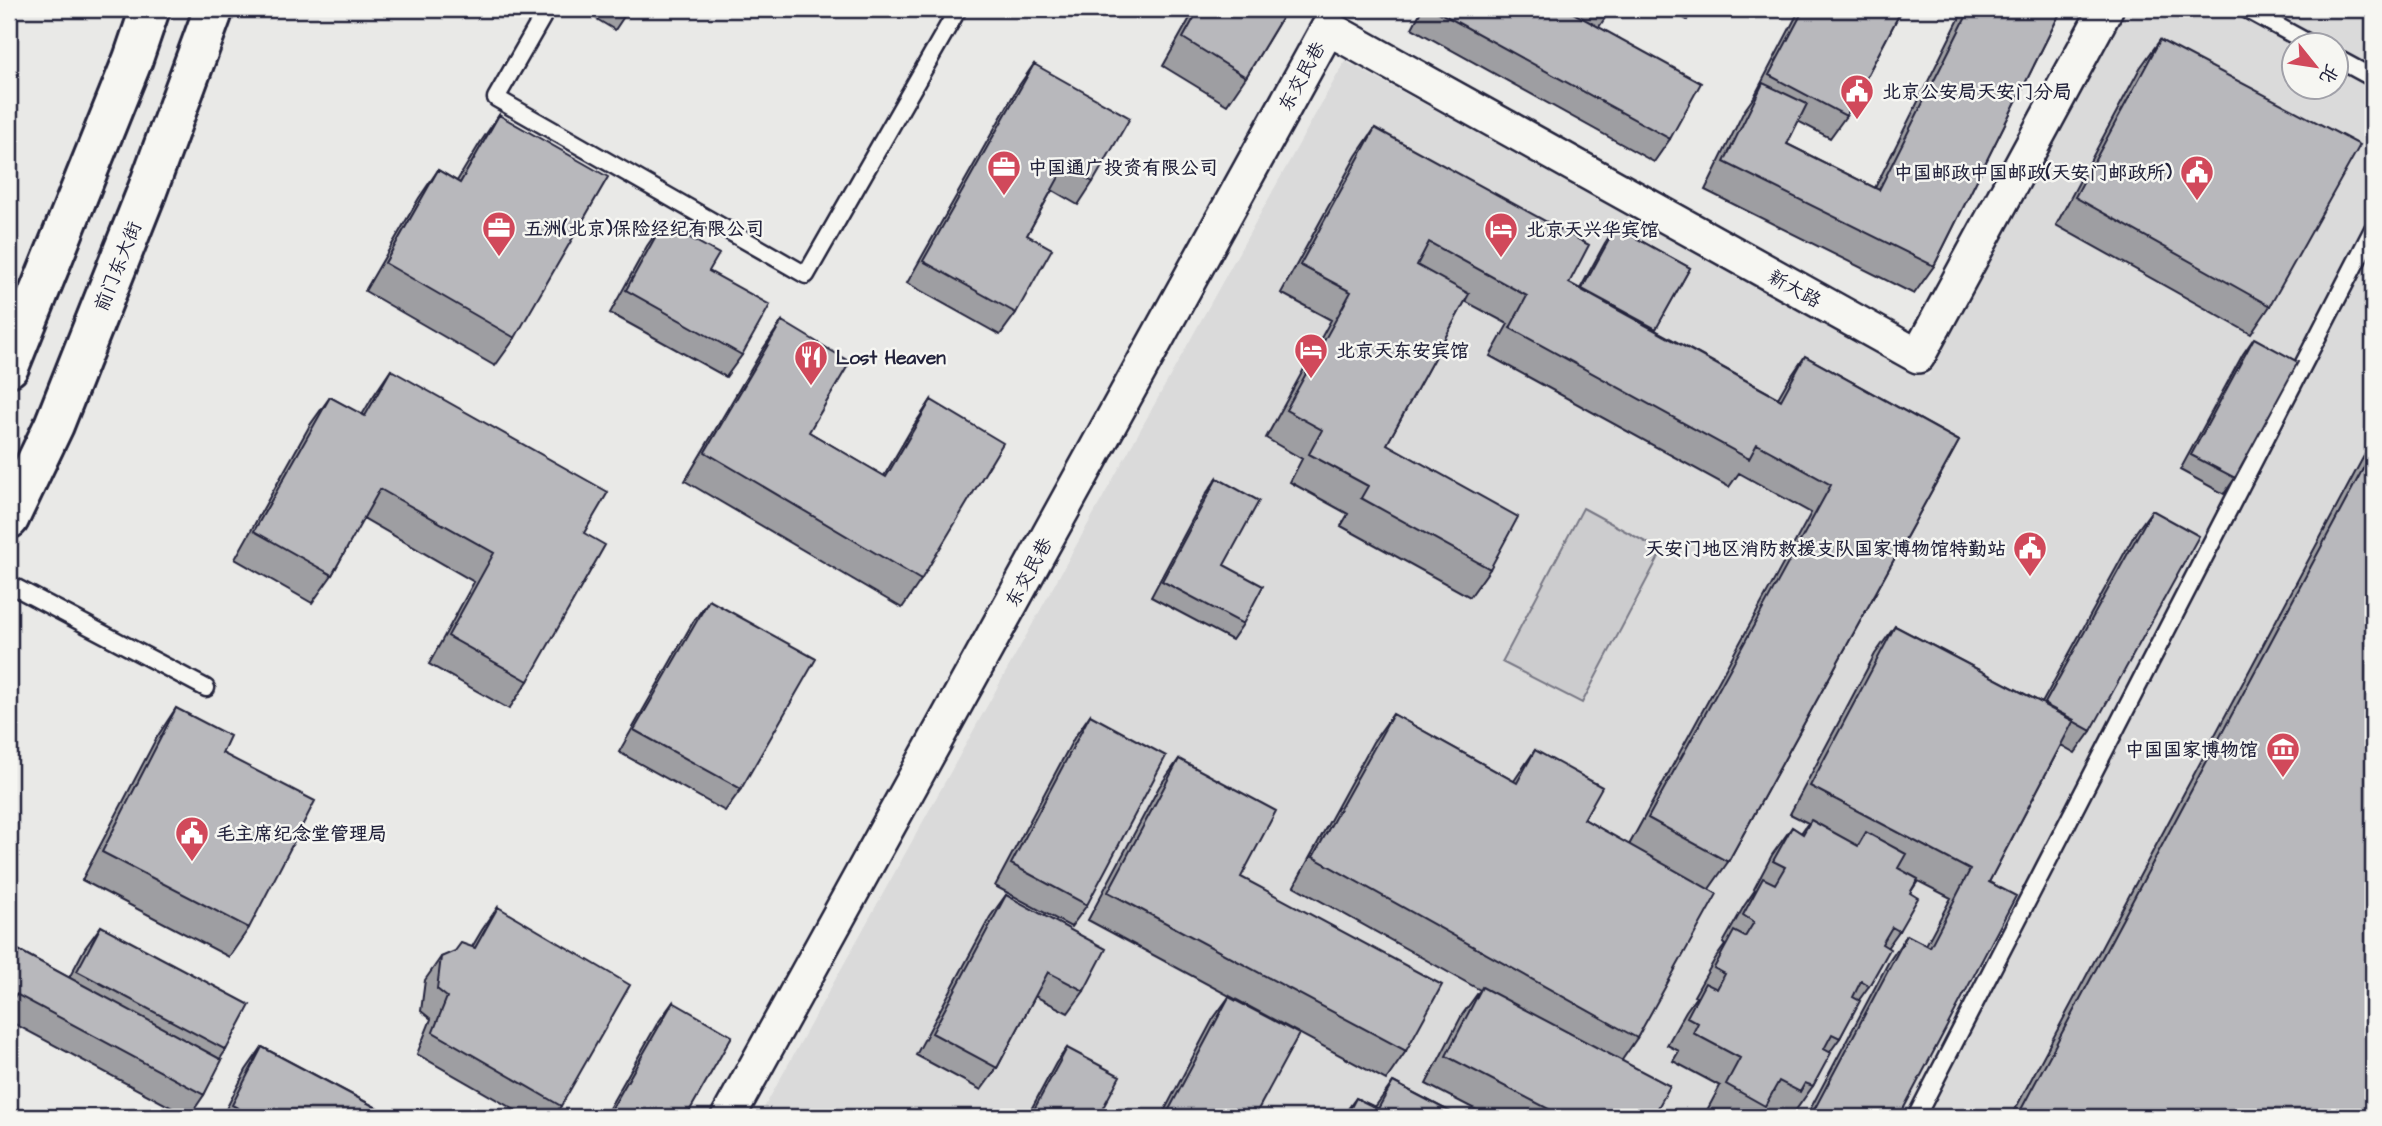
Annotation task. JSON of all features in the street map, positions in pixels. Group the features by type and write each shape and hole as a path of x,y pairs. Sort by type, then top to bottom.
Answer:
{"main road":[{"path":"9,367 133,59 150,9"},
{"name":"前门东大街","path":"9,519 54,425 147,191 214,9"}],"street":[{"name":"新大路","path":"1328,28 1917,356 2106,9"},
{"name":"东交民巷","path":"728,1117 1328,28"}],"lane":[{"path":"547,9 496,98 806,275 958,9"},
{"path":"2246,9 2288,32"},
{"path":"2350,66 2373,78"},
{"path":"1916,1117 2373,229"},
{"path":"9,584 206,688"}],"shaded area":[{"path":"2123,9 2373,9 2373,1117 759,1117 1345,61 1928,376"},
{"path":"1583,508 1662,551 1582,703 1502,662"}],"building":[{"path":"1199,9 1287,9 1246,77 1183,38"},
{"path":"1433,9 1566,9 1701,83 1670,139"},
{"path":"1804,9 1902,9 1846,116 1769,75"},
{"path":"1970,9 2062,9 1934,266 1724,162 1763,83 1807,104 1787,144 1879,190"},
{"path":"2160,40 2360,145 2270,306 2075,197"},
{"path":"1034,64 1130,118 1093,182 1065,166 1027,235 1052,249 1016,313 923,261"},
{"path":"499,115 608,177 515,338 385,263 438,170 460,183"},
{"path":"1375,128 1589,245 1569,283 1781,400 1805,356 1959,441 1728,862 1648,818 1831,485 1757,444 1749,459 1510,328 1527,296 1429,242 1417,265 1469,294 1387,444 1518,517 1490,569 1361,498 1368,486 1309,454 1322,430 1286,410 1351,292 1300,265"},
{"path":"663,223 719,254 709,271 770,305 742,355 626,290"},
{"path":"1616,227 1690,268 1656,329 1582,289"},
{"path":"782,321 850,362 809,432 886,477 931,400 1003,443 921,580 705,452"},
{"path":"2254,338 2298,362 2235,478 2191,455"},
{"path":"391,370 608,492 584,533 605,545 528,681 448,636 494,553 380,489 332,575 254,531 330,397 365,416"},
{"name":"中国国家博物馆","path":"2373,450 2373,1117 2017,1117"},
{"path":"1217,478 1259,501 1224,565 1263,586 1243,624 1162,581"},
{"path":"2152,510 2199,536 2091,731 2044,705"},
{"path":"709,600 816,659 741,789 634,730"},
{"path":"1895,626 2074,720 1989,882 2016,896 1899,1117 1829,1117 1814,1110 1907,935 1930,947 1970,870 1810,786"},
{"path":"176,708 230,736 222,753 315,801 249,928 102,852"},
{"path":"1393,714 1517,783 1535,750 1602,787 1584,819 1717,894 1637,1038 1313,857"},
{"path":"1090,715 1166,756 1087,905 1011,864"},
{"path":"1179,759 1276,811 1241,877 1442,985 1406,1051 1108,892"},
{"path":"1811,820 1858,846 1866,832 1906,854 1898,868 1918,879 1910,893 1918,898 1899,931 1892,927 1882,944 1890,949 1869,986 1861,981 1853,997 1860,1001 1840,1038 1832,1034 1824,1049 1831,1053 1813,1086 1805,1083 1800,1092 1779,1081 1765,1106 1726,1084 1740,1058 1693,1033 1698,1023 1687,1017 1705,983 1717,989 1725,974 1714,968 1734,931 1745,937 1754,922 1743,915 1763,878 1775,884 1785,867 1773,861 1792,827 1803,834"},
{"path":"1006,895 1106,949 1084,991 1048,972 997,1068 932,1033"},
{"path":"498,907 630,985 561,1106 433,1032 447,997 437,989 441,957 455,951 461,943 475,948"},
{"path":"101,926 250,1005 226,1050 77,971"},
{"path":"9,945 222,1060 204,1095 16,994 9,1007"},
{"path":"1482,987 1670,1086 1653,1117 1564,1117 1446,1056"},
{"path":"1229,997 1299,1034 1254,1117 1165,1117"},
{"path":"673,1002 732,1036 686,1117 607,1117"},
{"path":"262,1047 394,1117 254,1117 232,1105"},
{"path":"1067,1048 1120,1076 1098,1117 1030,1117"},
{"path":"1393,1082 1460,1117 1346,1117 1356,1098 1378,1109"}],"place":[{"name":"北京公安局天安门分局","path":"1857,121"},
{"name":"中国通广投资有限公司","path":"1004,197"},
{"name":"中国邮政中国邮政(天安门邮政所)","path":"2197,202"},
{"name":"五洲(北京)保险经纪有限公司","path":"499,258"},
{"name":"北京天兴华宾馆","path":"1501,259"},
{"name":"北京天东安宾馆","path":"1311,380"},
{"name":"Lost Heaven","path":"811,387"},
{"name":"天安门地区消防救援支队国家博物馆特勤站","path":"2030,578"},
{"name":"中国国家博物馆","path":"2283,779"},
{"name":"毛主席纪念堂管理局","path":"192,863"}]}
